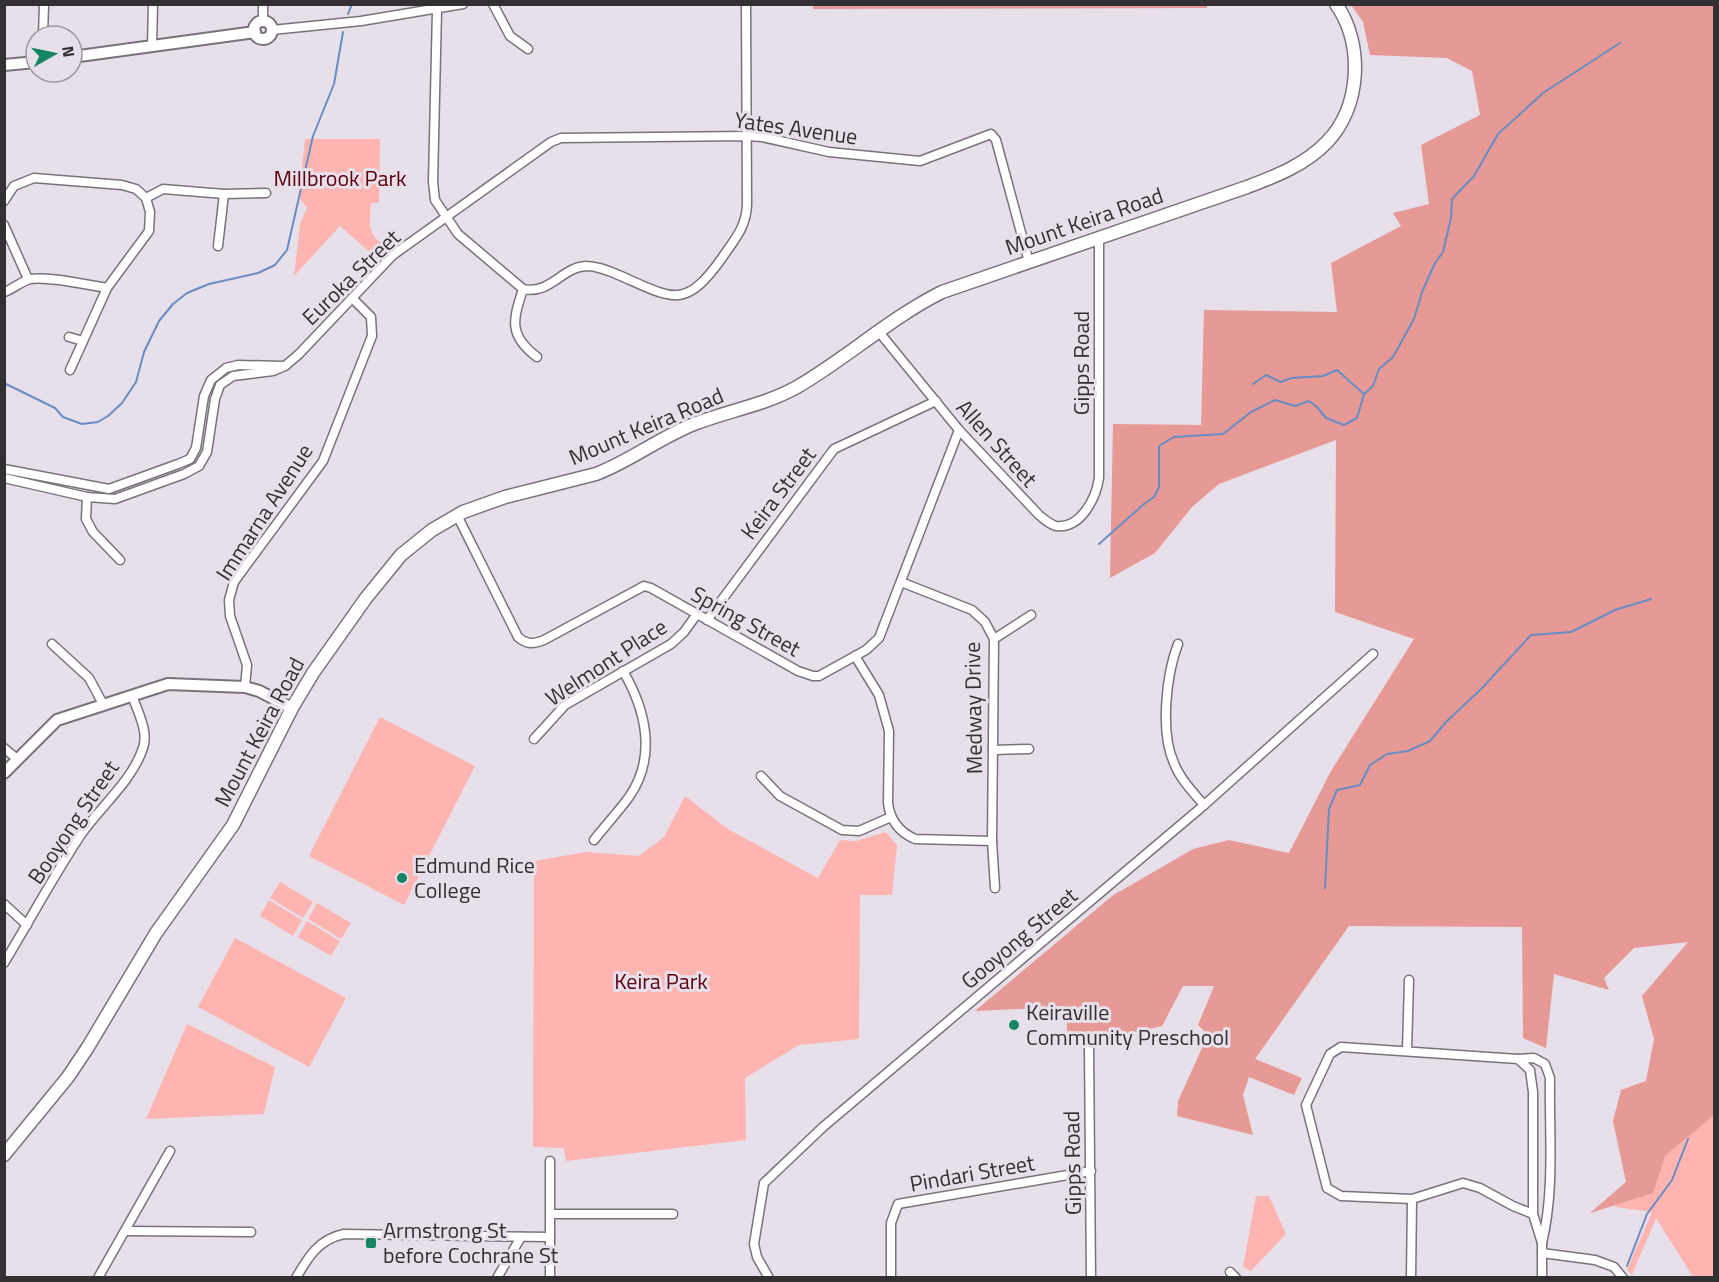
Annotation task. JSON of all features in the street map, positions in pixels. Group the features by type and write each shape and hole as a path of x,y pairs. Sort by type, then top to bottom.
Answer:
{"main road":[{"name":"Mount Keira Road","path":"4,1155 68,1077 88,1047 156,933 233,825 312,673 366,598 401,555 432,530 457,515 505,497 581,479 609,469 674,432 794,388 823,371 919,304 942,292 1274,177 1303,162 1328,142 1349,104 1355,72 1355,54 1350,34 1336,4"}],"street":[{"path":"43,24 44,4"},
{"path":"152,46 153,4"},
{"path":"263,4 263,21"},
{"path":"272,30 323,26 437,10 463,4"},
{"path":"494,4 510,36 528,49"},
{"path":"437,10 433,182 435,200 464,241 523,289 534,290 548,286 572,269 584,267 610,271 667,296 682,294 696,288 709,276 744,224 747,205 746,4"},
{"path":"255,33 256,25 263,21"},
{"path":"255,33 260,38 265,39 270,36 272,30 270,24 263,21"},
{"path":"84,55 255,33"},
{"path":"4,65 24,63"},
{"name":"Yates Avenue","path":"446,218 551,142 561,138 762,137 829,152 920,162 991,134 996,140 1029,262"},
{"path":"4,201 14,186 34,178 122,185 136,189 146,198 150,212 149,231 107,288 70,370"},
{"path":"146,198 163,189 224,194 266,193"},
{"path":"218,246 224,194"},
{"name":"Euroka Street","path":"4,478 87,497 115,499 184,474 199,466 207,452 215,399 220,385 233,376 273,371 285,366 393,255 446,218"},
{"path":"4,225 28,279"},
{"name":"Gipps Road","path":"1097,489 1099,238"},
{"path":"4,292 28,279 44,279 107,288"},
{"path":"523,289 514,316 515,330 525,347 537,357"},
{"name":"Immarna Avenue","path":"245,687 247,665 230,616 229,600 234,582 323,461 372,336 371,317 352,298"},
{"name":"Allen Street","path":"879,332 959,430 1049,523 1057,526 1070,523 1089,506 1097,489"},
{"path":"69,337 83,340"},
{"path":"4,469 109,489 178,464 190,459 196,448 204,396 211,380 225,368 238,365 285,366"},
{"name":"Keira Street","path":"707,620 834,449 936,401"},
{"name":"Spring Street","path":"457,515 518,638 525,643 544,640 640,586 651,588 807,675 819,676 872,646 879,638 959,430"},
{"path":"87,497 86,519 93,532 120,560"},
{"name":"Medway Drive","path":"902,582 972,609 985,622 994,639 992,841 995,888"},
{"name":"Welmont Place","path":"534,739 565,705 671,644 684,632 697,614"},
{"path":"994,639 1031,615"},
{"path":"52,644 89,678 103,704"},
{"path":"1178,644 1170,666 1168,683 1168,746 1180,775 1204,805"},
{"name":"Gooyong Street","path":"765,1276 754,1244 764,1184 823,1127 1204,805 1373,654"},
{"path":"855,656 879,694 889,731 888,798 891,817 899,829 915,839 992,841"},
{"path":"594,840 630,796 645,757 645,726 641,706 623,672"},
{"path":"4,773 57,720 168,684 245,687 259,691 292,708"},
{"name":"Booyong Street","path":"4,963 81,835 126,780 142,751 144,730 132,695"},
{"path":"4,747 17,759"},
{"path":"993,750 1029,749"},
{"path":"761,776 780,796 842,830 859,831 891,817"},
{"path":"4,904 27,925"},
{"path":"1407,1050 1409,980"},
{"name":"Gipps Road","path":"1089,1047 1091,1278"},
{"path":"1533,1214 1480,1188 1463,1183 1412,1199 1341,1196 1327,1188 1306,1105 1330,1054 1341,1047 1407,1050 1518,1059 1534,1058 1545,1064 1550,1078 1551,1186 1542,1243 1542,1278"},
{"path":"1518,1059 1530,1071 1533,1092 1533,1214 1542,1243"},
{"path":"98,1278 170,1151"},
{"path":"550,1161 550,1278"},
{"name":"Pindari Street","path":"891,1278 891,1223 898,1204 1090,1171"},
{"path":"1411,1278 1412,1199"},
{"path":"551,1214 673,1214"},
{"path":"126,1231 251,1232"},
{"path":"296,1278 317,1247 330,1238 344,1234 550,1237"},
{"path":"497,1278 521,1237"},
{"path":"1542,1253 1595,1260 1614,1267 1623,1278"}],"green space":[{"name":"Millbrook Park","path":"305,139 380,139 379,203 371,203 370,222 375,237 385,245 374,256 340,226 294,276 300,224 307,208 299,197"},
{"path":"380,717 475,766 404,905 309,856"},
{"name":"Keira Park","path":"685,796 728,829 818,878 840,840 856,841 886,832 897,845 892,895 860,895 859,1039 799,1045 745,1078 746,1140 566,1161 564,1148 533,1147 534,861 586,852 639,856 664,837"},
{"path":"280,882 313,902 303,918 270,898"},
{"path":"269,900 302,920 293,936 260,916"},
{"path":"317,903 351,923 341,939 308,919"},
{"path":"307,921 340,941 331,956 298,937"},
{"path":"235,938 346,998 309,1067 198,1007"},
{"path":"1714,992 1714,1277 1693,1277 1656,1218 1632,1275 1627,1270 1652,1212 1615,1207 1657,1106"},
{"path":"187,1024 275,1067 264,1114 146,1119"},
{"path":"1256,1196 1269,1196 1286,1234 1251,1271 1243,1267"}],"shaded area":[{"path":"1207,4 1207,8 813,9 813,5"},
{"path":"1351,5 1714,5 1714,1115 1665,1156 1653,1193 1590,1213 1626,1182 1613,1121 1621,1090 1646,1081 1654,1039 1642,996 1688,942 1634,948 1604,978 1609,990 1554,974 1546,1048 1523,1038 1522,927 1349,926 1255,1059 1302,1078 1294,1095 1249,1077 1243,1095 1253,1135 1177,1116 1178,1101 1208,1035 1198,1025 1214,986 1183,986 1162,1026 1068,1047 1066,1007 975,1011 1112,896 1193,849 1229,840 1289,853 1331,771 1414,639 1335,612 1336,440 1219,484 1192,507 1155,553 1110,578 1113,424 1201,425 1204,310 1337,312 1331,263 1401,226 1393,213 1429,204 1421,145 1480,115 1472,71 1447,58 1370,55 1363,22"}],"waterway":[{"path":"348,14 352,4"},
{"path":"4,383 55,408 63,417 82,424 98,422 122,403 136,382 144,352 159,321 173,304 187,293 209,284 258,273 275,265 287,250 313,136 334,84 343,32"},
{"path":"1099,544 1154,497 1159,487 1159,446 1174,437 1223,434 1251,412 1275,400 1295,406 1309,401 1326,418 1344,425 1357,418 1364,394 1373,386 1379,369 1393,357 1414,319 1422,292 1435,263 1443,252 1451,218 1452,199 1474,176 1498,134 1543,93 1620,43"},
{"path":"1253,384 1266,375 1281,382 1291,378 1323,376 1337,370 1364,394"},
{"path":"1325,888 1329,809 1337,790 1360,785 1370,765 1387,754 1408,751 1430,741 1531,635 1571,632 1615,610 1651,599"},
{"path":"1627,1266 1647,1214 1672,1180 1688,1139"}],"place":[{"name":"Edmund Rice College","path":"402,878"},
{"name":"Keiraville Community Preschool","path":"1014,1025"},
{"name":"Armstrong St before Cochrane St","path":"371,1243"}]}
